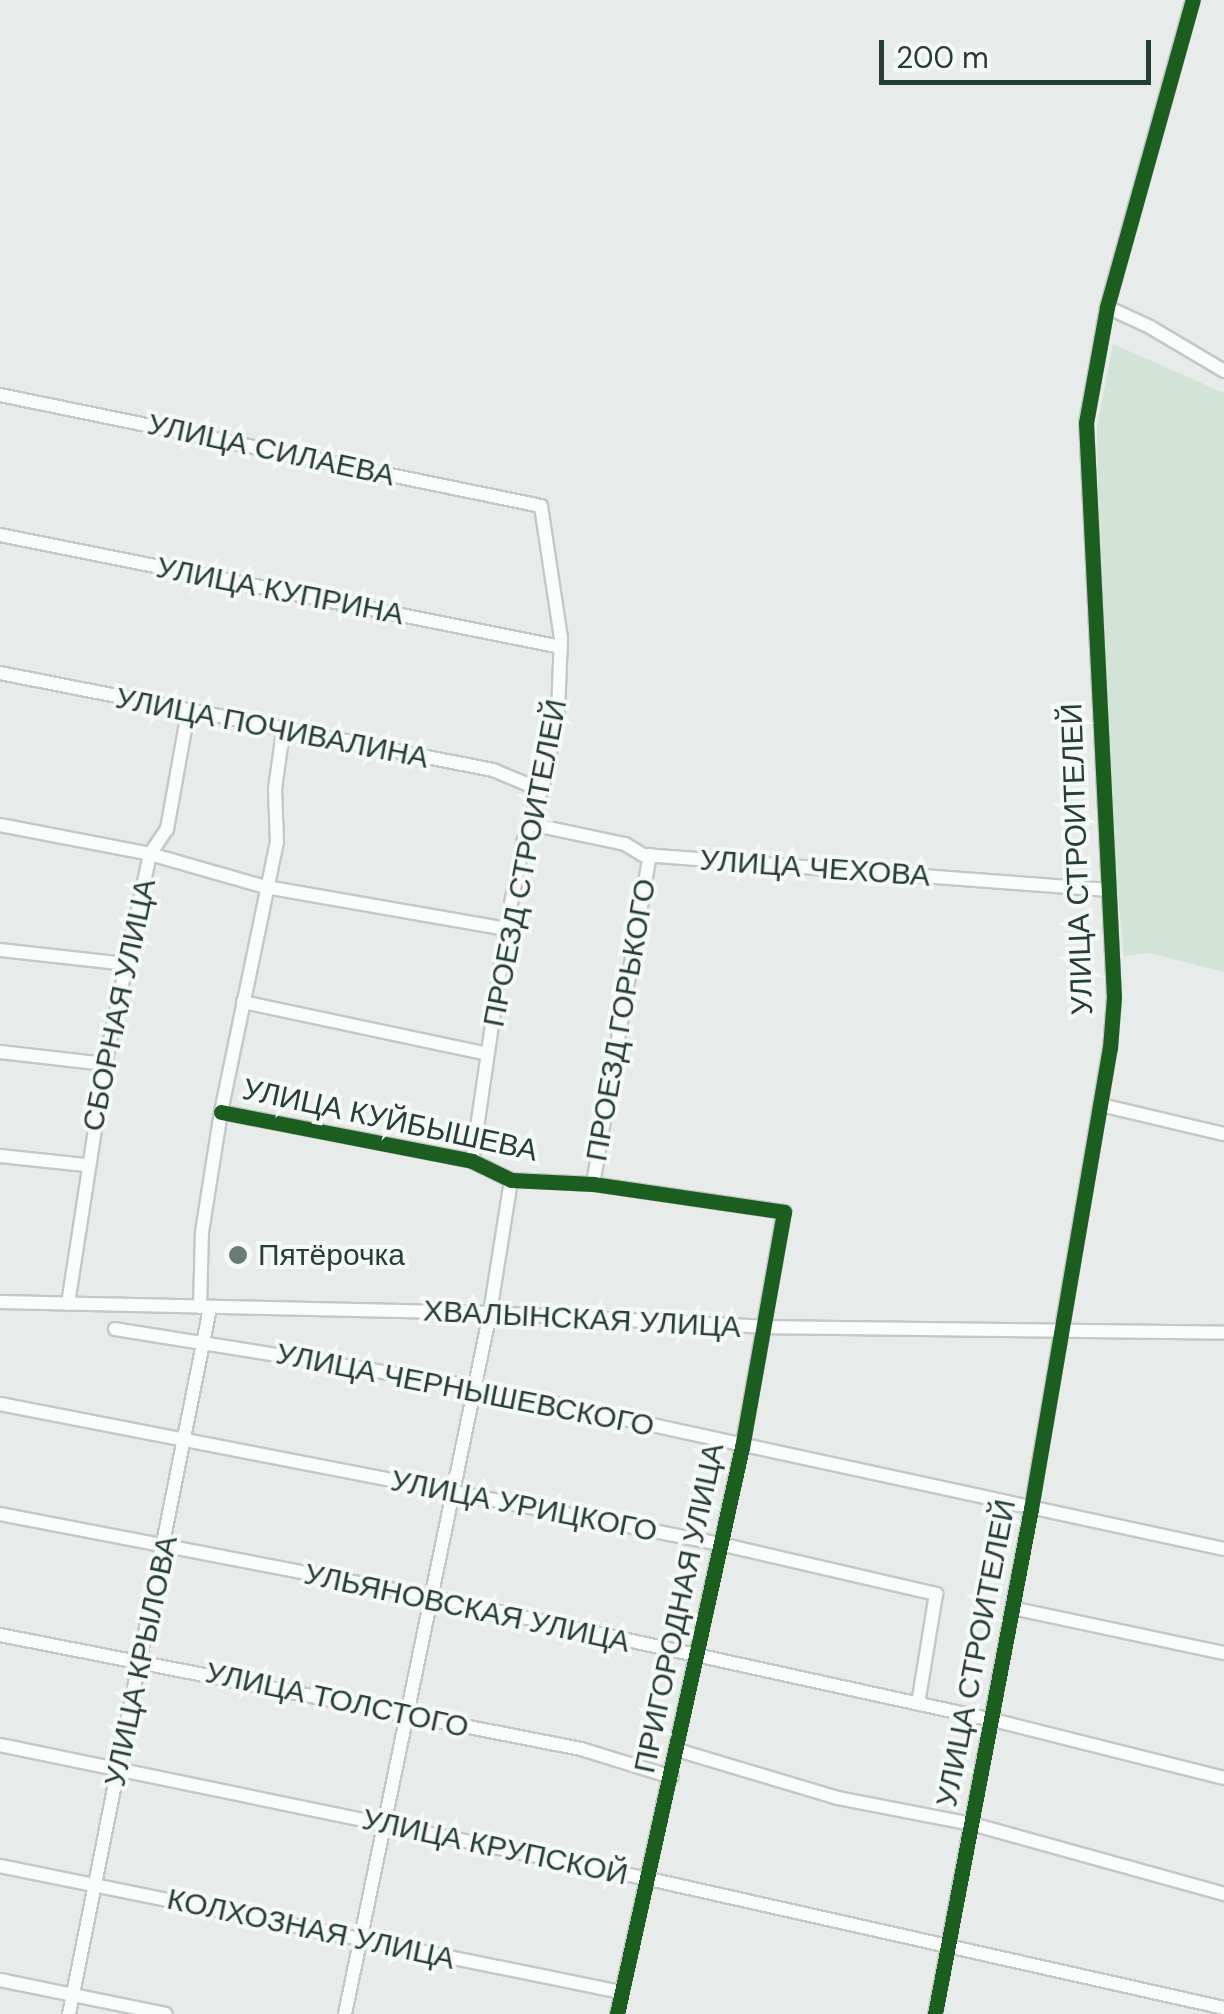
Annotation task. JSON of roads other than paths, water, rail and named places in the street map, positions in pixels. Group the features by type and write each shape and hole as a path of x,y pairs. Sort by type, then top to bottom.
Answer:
{"street":[{"name":"УЛИЦА СТРОИТЕЛЕЙ","path":"935,2014 1031,1510 1101,1105 1114,997 1086,422 1106,307 1192,0"},
{"path":"1106,307 1224,371"},
{"name":"УЛИЦА СИЛАЕВА","path":"0,395 541,506"},
{"name":"ПРОЕЗД СТРОИТЕЛЕЙ","path":"472,1162 506,930 558,712 561,647 541,506"},
{"name":"УЛИЦА КУПРИНА","path":"0,535 561,647"},
{"name":"УЛИЦА ПОЧИВАЛИНА","path":"0,673 493,770 541,790"},
{"name":"СБОРНАЯ УЛИЦА","path":"68,1304 86,1165 105,1064 150,854 167,830 188,712"},
{"name":"УЛИЦА КРЫЛОВА","path":"70,2014 205,1340 202,1232 221,1112 277,842 274,789 283,730"},
{"name":"УЛИЦА ЧЕХОВА","path":"530,824 625,844 650,855 1106,890"},
{"path":"0,825 150,854 266,886 506,930"},
{"name":"ПРОЕЗД ГОРЬКОГО","path":"593,1184 650,855"},
{"path":"0,950 126,964"},
{"path":"244,1002 488,1054"},
{"path":"0,1052 105,1064"},
{"path":"1101,1105 1224,1134"},
{"name":"УЛИЦА КУЙБЫШЕВА","path":"221,1112 472,1162 510,1180 593,1184 784,1212"},
{"path":"0,1156 86,1165"},
{"path":"345,2014 490,1312 510,1180"},
{"name":"ПРИГОРОДНАЯ УЛИЦА","path":"617,2014 742,1447 784,1212"},
{"name":"ХВАЛЫНСКАЯ УЛИЦА","path":"0,1302 490,1312 764,1327 1224,1333"},
{"name":"УЛИЦА ЧЕРНЫШЕВСКОГО","path":"115,1329 205,1340 472,1386 1224,1549"},
{"name":"УЛИЦА УРИЦКОГО","path":"0,1404 720,1544 936,1594 918,1704"},
{"name":"УЛЬЯНОВСКАЯ УЛИЦА","path":"0,1514 431,1597 992,1720 1224,1778"},
{"path":"1012,1608 1224,1653"},
{"name":"УЛИЦА ТОЛСТОГО","path":"0,1635 581,1749 672,1777"},
{"name":"УЛИЦА КРУПСКОЙ","path":"0,1745 648,1879 1224,2008"},
{"path":"677,1750 838,1798 972,1824 1224,1894"},
{"name":"КОЛХОЗНАЯ УЛИЦА","path":"0,1866 621,1992"},
{"path":"0,1980 166,2014"}],"place":[{"name":"Пятёрочка","path":"238,1255"}]}
